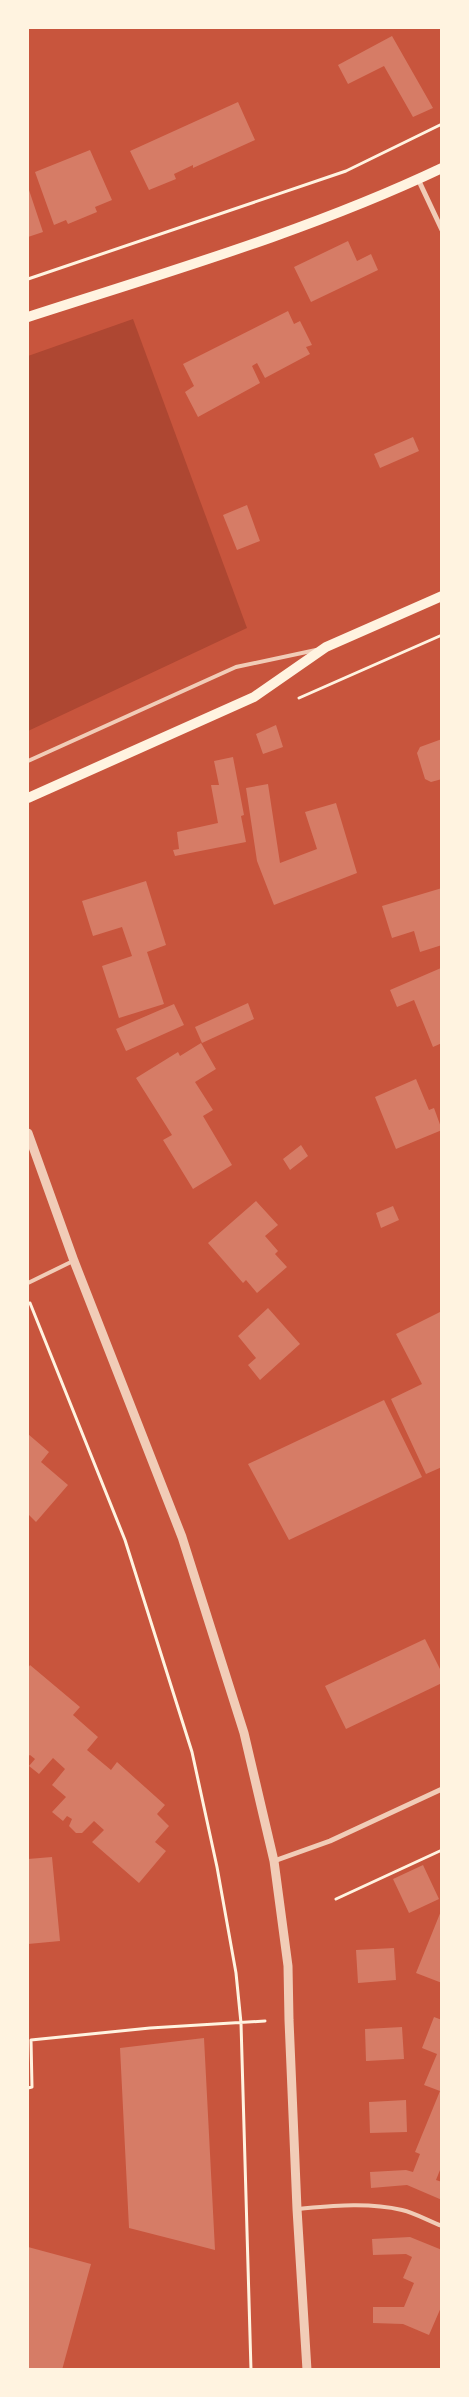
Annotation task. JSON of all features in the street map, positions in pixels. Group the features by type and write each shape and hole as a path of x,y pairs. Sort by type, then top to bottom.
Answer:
{"main road":[{"path":"28,317 267,240 344,211 442,168"},
{"path":"28,798 254,697 326,647 442,596"}],"street":[{"path":"418,179 429,198 442,230"},
{"path":"28,1133 74,1261 182,1536 244,1733 274,1861 288,1966 297,2209 307,2370"},
{"path":"274,1861 330,1841 442,1789"}],"lane":[{"path":"28,761 236,667 326,647"},
{"path":"28,1283 74,1261"},
{"path":"297,2209 359,2204 377,2206 403,2210 442,2226"}],"path":[{"path":"28,279 346,171 442,124"},
{"path":"28,1295 125,1540 192,1752 218,1876 236,1974 241,2023 251,2370"},
{"path":"336,1899 442,1850"},
{"path":"28,2088 32,2087 31,2040 150,2028 289,2020"}],"shaded area":[{"path":"133,319 247,628 28,731 28,356"}],"building":[{"path":"392,36 433,108 413,117 384,66 348,84 338,65"},
{"path":"238,102 255,140 193,168 193,165 174,174 176,179 149,190 130,151"},
{"path":"90,150 112,200 95,207 97,212 68,224 66,220 54,225 35,172"},
{"path":"28,187 43,232 28,237"},
{"path":"348,241 357,261 371,254 378,270 311,302 294,267"},
{"path":"288,311 294,324 300,321 312,345 306,347 310,354 265,378 257,363 252,366 260,383 198,417 185,392 194,386 183,364"},
{"path":"413,437 419,451 380,468 374,454"},
{"path":"247,505 260,541 237,550 223,515"},
{"path":"276,725 283,747 263,754 256,734"},
{"path":"442,739 442,779 431,782 425,779 417,753 420,747"},
{"path":"233,757 244,815 241,816 246,842 175,856 173,850 179,849 177,832 218,823 211,785 219,785 214,761"},
{"path":"268,784 280,863 317,849 305,812 336,803 357,873 274,905 257,861 246,788"},
{"path":"146,881 166,945 147,952 164,1004 119,1018 102,966 132,956 122,927 93,936 82,901"},
{"path":"442,888 442,945 420,952 414,931 392,938 382,906"},
{"path":"441,968 442,1043 433,1047 414,1000 397,1007 390,990"},
{"path":"248,1003 254,1019 202,1043 195,1027"},
{"path":"174,1004 184,1025 126,1051 116,1029"},
{"path":"201,1043 216,1069 195,1082 213,1110 203,1116 232,1165 193,1189 163,1140 172,1135 136,1078 178,1052 180,1056"},
{"path":"416,1079 429,1110 434,1108 442,1130 396,1149 375,1097"},
{"path":"301,1145 308,1156 290,1170 283,1159"},
{"path":"256,1201 278,1225 265,1236 278,1251 275,1254 287,1267 257,1293 246,1280 243,1283 208,1243"},
{"path":"393,1206 399,1220 381,1228 376,1213"},
{"path":"268,1308 300,1344 260,1380 248,1365 256,1358 238,1336"},
{"path":"442,1311 442,1467 426,1474 391,1399 422,1384 396,1334"},
{"path":"384,1400 422,1477 289,1540 248,1464"},
{"path":"28,1434 49,1452 41,1462 68,1485 36,1522 28,1514"},
{"path":"425,1639 442,1673 442,1683 346,1729 325,1686"},
{"path":"30,1665 80,1707 73,1715 98,1737 87,1750 111,1770 117,1762 165,1805 157,1814 169,1826 155,1842 166,1851 139,1883 92,1842 104,1830 94,1821 82,1833 76,1833 69,1826 72,1819 67,1816 63,1821 52,1812 66,1797 52,1785 65,1769 53,1758 39,1774 29,1766 35,1759 30,1755 28,1756 28,1668"},
{"path":"52,1857 60,1941 28,1944 28,1859"},
{"path":"423,1865 439,1899 409,1913 393,1879"},
{"path":"442,1911 442,1983 416,1973"},
{"path":"394,1948 396,1980 358,1983 356,1950"},
{"path":"434,2017 442,2020 442,2165 436,2180 442,2182 442,2200 407,2185 371,2188 370,2172 406,2170 413,2172 420,2154 415,2152 440,2091 424,2085 437,2054 422,2048"},
{"path":"402,2027 404,2059 366,2061 365,2029"},
{"path":"204,2038 215,2250 129,2228 120,2048"},
{"path":"406,2100 407,2132 370,2133 369,2102"},
{"path":"410,2237 442,2250 442,2305 429,2335 403,2324 373,2323 373,2307 404,2307 414,2283 403,2278 412,2257 406,2254 373,2255 372,2239"},
{"path":"28,2247 91,2264 62,2370 28,2370"}]}
